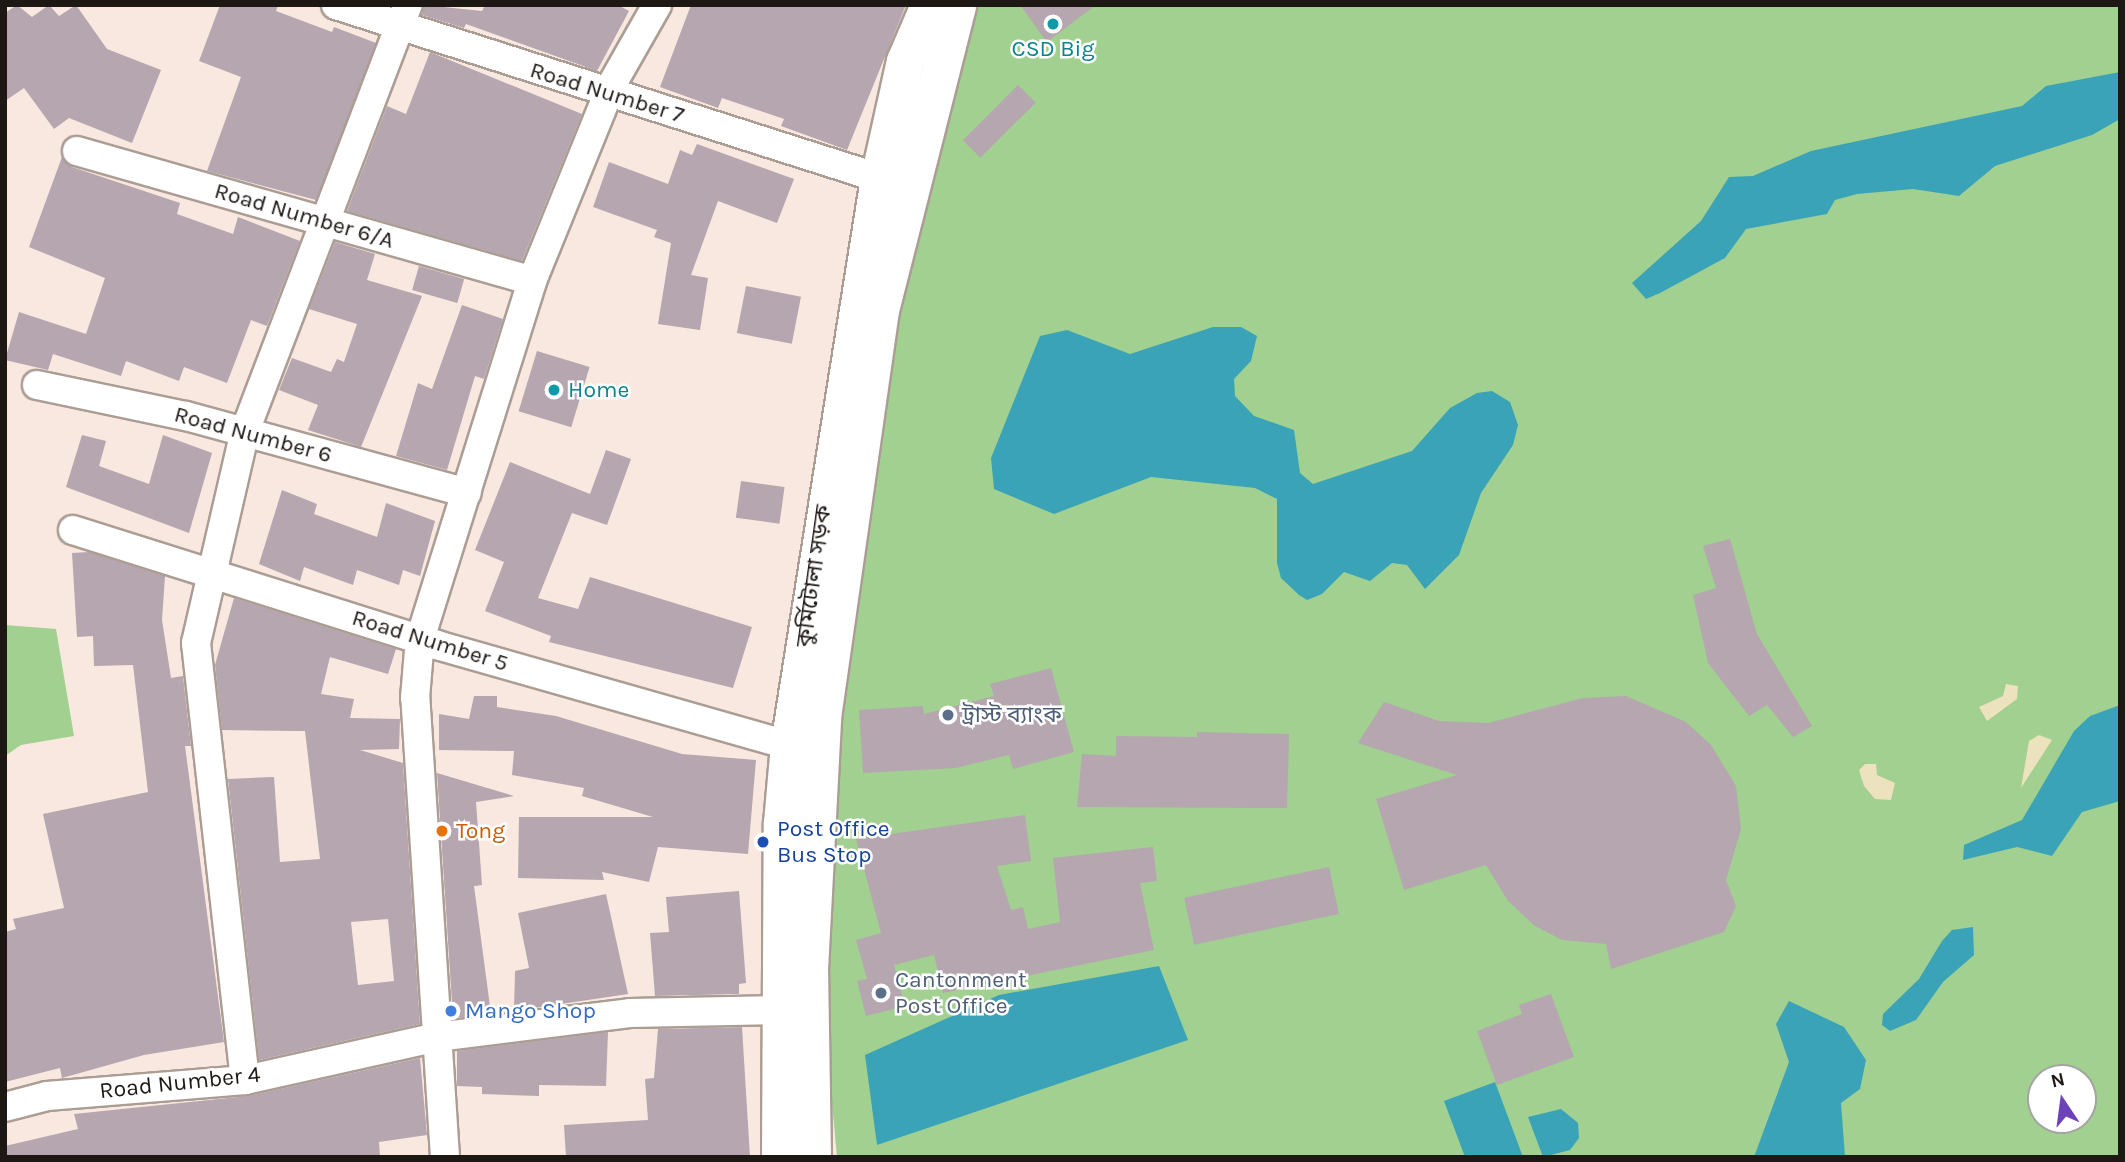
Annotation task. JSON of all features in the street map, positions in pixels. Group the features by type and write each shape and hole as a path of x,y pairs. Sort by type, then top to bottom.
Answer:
{"main road":[{"name":"কুর্মিটোলা সড়ক","path":"780,1157 781,1010 789,745 879,178 905,61 929,5"},
{"name":"কুর্মিটোলা সড়ক","path":"812,1157 808,969 822,716 880,310 957,5"}],"street":[{"name":"Road Number 7","path":"336,5 404,16 609,93 879,178"},
{"path":"444,1157 415,698 420,639 532,281 609,93 657,5"},
{"path":"245,1080 196,643 245,431 404,16"},
{"name":"Road Number 6/A","path":"76,151 532,281"},
{"name":"Road Number 6","path":"37,385 245,431 467,493"},
{"name":"Road Number 5","path":"73,530 420,639 789,745"},
{"name":"Road Number 4","path":"5,1107 47,1096 245,1080 437,1037 631,1013 781,1010"}],"green space":[{"path":"977,5 2120,5 2120,1157 837,1157 818,952 871,455 954,45"},
{"path":"5,625 56,629 74,736 21,745 5,756"}],"sand":[{"path":"2006,684 2018,686 2017,699 1987,721 1979,707 2003,696"},
{"path":"2039,735 2052,740 2021,788 2029,741"},
{"path":"1865,764 1876,764 1877,775 1895,783 1891,800 1875,799 1864,786 1859,770"}],"water":[{"path":"2120,72 2120,119 2092,135 1995,166 1959,196 1913,189 1857,194 1835,200 1827,214 1746,229 1725,258 1646,299 1632,283 1701,221 1729,177 1753,176 1811,151 2022,106 2046,86"},
{"path":"1213,327 1241,327 1257,336 1251,361 1234,379 1235,396 1254,416 1294,430 1300,473 1313,484 1412,451 1450,408 1477,393 1492,391 1510,402 1518,425 1513,445 1481,493 1459,555 1425,589 1407,565 1392,563 1370,581 1344,572 1322,594 1307,600 1281,578 1277,563 1277,499 1255,488 1151,477 1054,514 994,489 991,458 1040,336 1067,330 1130,354"},
{"path":"2120,705 2120,801 2082,812 2052,856 2017,847 1963,860 1964,845 2022,820 2074,731 2090,716"},
{"path":"1973,927 1974,955 1943,982 1916,1020 1890,1031 1882,1025 1883,1014 1919,979 1942,941 1952,930"},
{"path":"1159,966 1188,1040 877,1145 865,1055 999,995"},
{"path":"1789,1001 1844,1027 1866,1060 1860,1089 1841,1103 1845,1157 1754,1157 1789,1062 1776,1024"},
{"path":"1495,1082 1523,1157 1465,1157 1444,1101"},
{"path":"1561,1109 1578,1123 1579,1138 1570,1150 1543,1157 1528,1117"}],"building":[{"path":"17,5 32,17 49,5 59,16 76,5 107,49 161,70 132,143 69,118 54,129 24,88 5,101 5,13"},
{"path":"220,5 278,5 276,11 332,32 334,27 376,43 316,200 207,171 241,77 199,61"},
{"path":"424,5 482,11 485,5 618,5 629,11 597,71 466,24 464,28 422,15"},
{"path":"691,5 906,5 847,150 781,126 784,119 722,98 718,108 660,87"},
{"name":"CSD Big","path":"1020,5 1096,5 1047,42"},
{"path":"430,52 582,114 522,261 347,211 387,106 406,114"},
{"path":"1018,85 1036,103 981,158 963,140"},
{"path":"697,144 794,179 777,223 718,201 691,275 708,278 700,330 658,324 671,243 654,237 657,230 593,207 609,162 668,184 680,150 692,155"},
{"path":"62,157 72,167 180,203 177,214 233,234 238,217 300,241 267,326 251,320 227,383 184,367 179,381 126,361 121,376 53,354 48,370 5,360 19,312 86,334 105,278 29,247"},
{"path":"335,242 375,254 367,280 422,296 361,447 308,430 318,405 279,390 292,358 331,372 337,359 344,362 357,324 309,309"},
{"path":"419,266 464,279 457,303 412,290"},
{"path":"746,286 801,297 792,344 737,333"},
{"path":"462,305 503,319 484,379 475,376 447,470 396,456 418,383 432,389"},
{"name":"Home","path":"537,351 590,367 571,427 519,411"},
{"path":"82,435 106,441 99,466 149,484 163,435 212,453 189,533 66,487"},
{"path":"606,450 631,459 607,525 572,513 538,598 578,609 590,577 752,627 733,688 549,642 551,636 485,611 504,562 475,550 510,462 590,494"},
{"path":"741,481 785,487 779,524 736,518"},
{"path":"282,490 317,504 314,514 377,537 386,503 435,521 420,576 403,570 399,585 357,570 353,585 304,567 300,581 259,564"},
{"path":"1730,539 1757,634 1812,726 1793,737 1767,705 1749,716 1708,663 1693,595 1716,588 1703,546"},
{"path":"89,552 165,576 162,620 171,678 183,676 191,746 185,746 224,1042 144,1055 62,1078 60,1068 5,1082 5,932 16,929 13,919 64,908 43,814 148,792 133,665 94,666 93,636 77,637 72,553"},
{"path":"234,598 396,649 388,674 330,657 321,694 354,699 350,718 400,719 399,749 360,750 403,763 420,1024 259,1060 228,779 274,777 280,862 320,859 305,731 222,730 215,665","holes":["388,919 394,981 358,985 351,922"]},
{"path":"1051,668 1074,752 1013,769 1009,755 956,768 863,773 859,710 923,706 924,714 994,696 990,684"},
{"path":"474,696 497,696 497,707 556,716 682,754 756,760 748,854 658,847 649,882 602,872 604,880 518,878 519,817 653,817 582,796 584,788 512,775 514,751 439,750 439,714 469,719"},
{"path":"1626,696 1686,722 1711,745 1736,786 1741,829 1726,880 1736,906 1724,932 1611,969 1606,944 1562,940 1535,926 1508,901 1486,865 1404,890 1376,799 1457,775 1358,743 1384,702 1439,721 1488,723 1583,698"},
{"path":"1197,732 1289,734 1287,808 1077,807 1082,754 1116,756 1116,736 1197,737"},
{"path":"437,773 514,796 476,802 482,885 474,886 491,1014 453,1018"},
{"path":"1025,815 1031,861 997,866 1011,910 1023,907 1028,929 1060,922 1053,858 1153,847 1157,881 1140,883 1154,950 943,993 934,955 894,965 905,1006 866,1016 857,981 867,979 856,940 881,933 856,839"},
{"path":"1329,867 1339,914 1194,945 1184,898"},
{"path":"739,891 746,983 739,984 739,994 655,996 650,933 669,932 666,897"},
{"path":"606,894 628,994 514,1011 515,971 529,968 518,913"},
{"path":"1551,994 1574,1057 1497,1085 1477,1031 1522,1014 1519,1005"},
{"path":"742,1027 750,1157 566,1157 564,1125 648,1120 645,1079 654,1078 658,1029"},
{"path":"608,1032 606,1086 539,1085 539,1096 482,1094 482,1087 457,1086 457,1051"},
{"path":"420,1058 427,1135 379,1142 380,1157 5,1157 5,1146 78,1129 74,1114 248,1096"}],"place":[{"name":"CSD Big","path":"1053,24"},
{"name":"Home","path":"554,390"},
{"name":"ট্রাস্ট ব্যাংক","path":"948,715"},
{"name":"Tong","path":"442,831"},
{"name":"Post Office Bus Stop","path":"763,842"},
{"name":"Cantonment Post Office","path":"881,993"},
{"name":"Mango Shop","path":"451,1011"}]}
